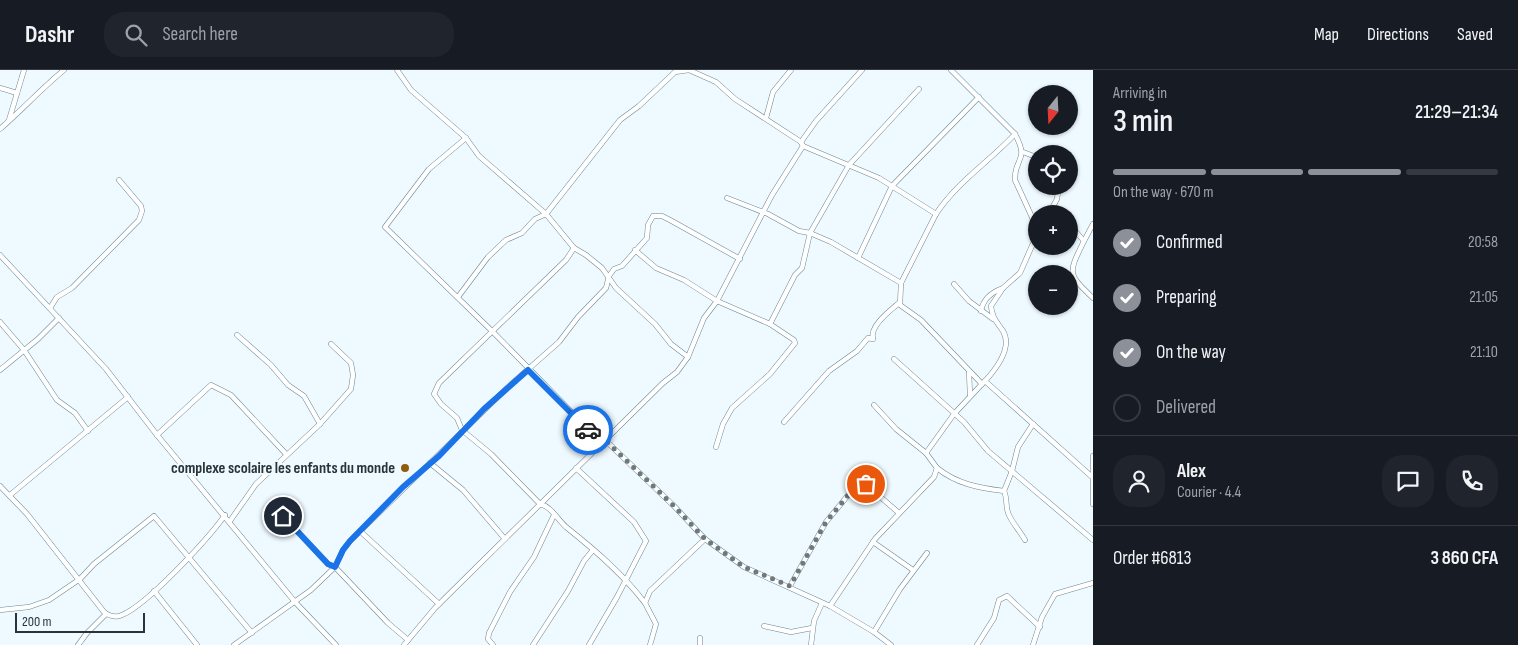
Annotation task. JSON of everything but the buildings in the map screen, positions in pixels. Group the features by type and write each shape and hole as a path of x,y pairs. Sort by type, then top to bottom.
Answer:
{"street":[{"path":"9,121 24,70"},
{"path":"0,129 46,84 64,70"},
{"path":"397,70 411,90 466,138 479,156 546,214 574,248 586,255 609,276 616,288 655,324 672,344 688,357"},
{"path":"402,76 407,70"},
{"path":"458,297 488,257 506,240 522,233 535,219 546,214 620,120 639,106 675,72 689,70 716,82 735,99 766,118 802,144 879,178 936,214"},
{"path":"766,118 773,92 791,70"},
{"path":"404,645 439,604 663,382 677,372 688,357 704,318 717,301 816,121 862,70"},
{"path":"951,70 1015,134 1023,152 1015,180 1028,208"},
{"path":"0,88 17,94"},
{"path":"770,324 796,275 802,268 810,234 849,166 919,89"},
{"path":"858,258 892,186 979,97"},
{"path":"1015,134 994,157 983,163 947,198 936,214 901,283 900,302 902,308 921,320 968,372 984,382 1091,476"},
{"path":"466,138 429,168 385,227 458,297 528,370 603,442 674,506 705,539 744,567 790,586 830,606 874,632 891,645"},
{"path":"1023,152 1028,154"},
{"path":"50,308 57,297 72,288 139,220 142,211 141,206 119,180"},
{"path":"727,198 764,213 799,231 831,242 901,283"},
{"path":"234,645 296,602 335,567 343,550 360,531 462,430 559,342 578,317 606,288 609,276 614,269 622,266 646,238 650,220 658,215 740,259"},
{"path":"1093,224 1072,266 1072,273 1076,284 1093,298"},
{"path":"1078,234 1084,241"},
{"path":"574,248 566,260 468,354 439,383 434,391 438,401 457,418 462,430 491,454 540,504 550,509 554,515 625,579 645,604 656,624 650,645"},
{"path":"634,250 656,268 684,280 717,301 770,324 794,340 795,344 770,374 732,408 723,424 716,447"},
{"path":"0,255 106,369 157,435 296,602 336,645"},
{"path":"993,319 991,306 1003,288 1020,273 1028,255"},
{"path":"926,453 954,414 997,367 1005,351 1004,333 993,319 954,284"},
{"path":"981,310 982,303 994,291 1003,288"},
{"path":"784,422 829,371 857,351 868,338 872,338 872,332 900,302"},
{"path":"0,370 59,318"},
{"path":"0,322 24,350 57,400 75,413 88,431"},
{"path":"237,335 271,365 288,385 304,396 320,424"},
{"path":"230,521 256,484 320,424 332,407 348,393 353,375 348,359 332,344"},
{"path":"894,360 954,414 988,451 1093,540"},
{"path":"968,372 970,395"},
{"path":"157,435 210,385 214,385 231,395 286,454"},
{"path":"10,495 128,398"},
{"path":"874,405 896,429 926,453 937,468 954,480 976,488 1004,491"},
{"path":"1025,540 1019,527 1009,515 1008,501 1004,491 1012,471 1018,446 1033,424"},
{"path":"1093,456 1091,476 1093,504"},
{"path":"430,463 462,490 505,539"},
{"path":"576,468 634,522 646,538 617,597 588,645"},
{"path":"830,606 873,542 934,476 937,468"},
{"path":"790,586 826,522 859,482 863,482 899,513"},
{"path":"0,486 10,495 80,579 106,614 116,616 123,615 154,591 205,542 225,515"},
{"path":"493,645 488,639 489,633 510,592 534,557 554,515"},
{"path":"0,610 29,607 49,600 80,579 94,564 154,516 252,633"},
{"path":"283,516 328,564 335,567 388,623 408,640"},
{"path":"360,531 439,604"},
{"path":"645,604 650,591 705,539"},
{"path":"873,542 913,570"},
{"path":"533,645 568,591 584,561 593,550"},
{"path":"874,632 913,570 927,553"},
{"path":"1033,645 1042,617 1055,594 1093,583"},
{"path":"154,591 197,645"},
{"path":"977,645 994,618 999,600 1007,596 1040,627"},
{"path":"811,645 812,628 822,603"},
{"path":"78,645 106,614"},
{"path":"764,626 792,632 812,628"},
{"path":"700,638 700,645"}],"way so far":[{"path":"588,430 602,443 605,440 674,506 705,539 744,567 790,586 830,516 844,503 859,482 861,481 866,484"}],"place":[{"name":"complexe scolaire les enfants du monde","path":"405,468"}],"route":[{"path":"283,516 328,564 335,567 343,550 350,541 403,487 439,456 484,409 528,370 588,430"}]}
